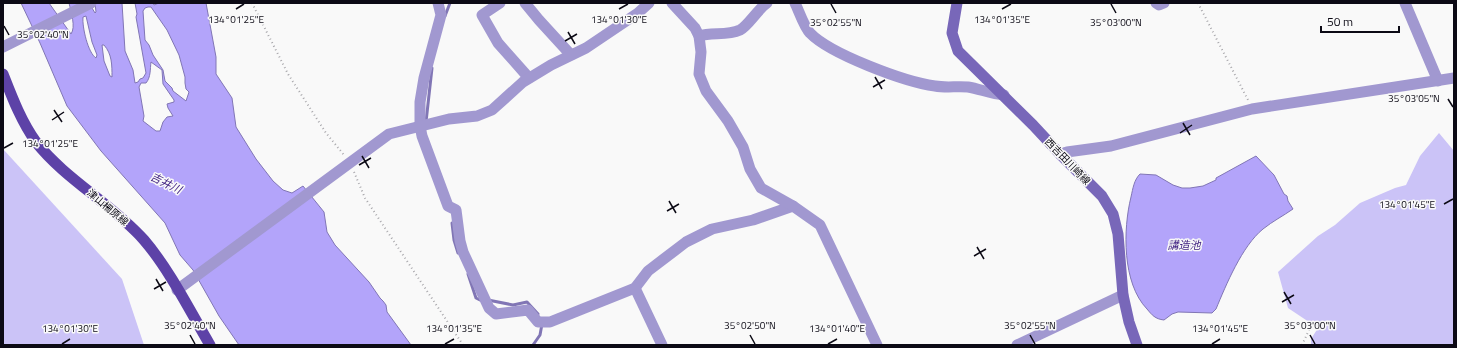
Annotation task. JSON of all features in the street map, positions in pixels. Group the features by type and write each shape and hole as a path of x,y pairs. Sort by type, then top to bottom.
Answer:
{"main road":[{"name":"西吉田川崎線","path":"957,3 952,32 958,51 1004,95 1102,196 1113,214 1118,234 1123,295 1129,322 1137,345"},
{"name":"津山柵原線","path":"3,74 23,121 36,142 57,164 129,224 139,235 159,259 210,345"}],"street":[{"path":"3,47 91,3"},
{"path":"438,3 441,15 424,78 420,102 420,126 422,136 448,206 456,210 463,252 488,308 496,314 528,310 538,322 550,322 635,288 648,271 686,242 712,229 753,220 793,206"},
{"path":"500,3 482,15 498,43 529,78"},
{"path":"525,3 571,55"},
{"path":"177,290 389,134 449,120 477,116 492,110 523,82 586,48 638,13 649,3"},
{"path":"672,3 695,28 699,36 701,52 699,74 706,91 728,121 743,147 750,169 761,188 793,206 820,225 877,345"},
{"path":"699,36 740,30 767,3"},
{"path":"795,3 809,32 823,44 847,57 900,77 934,86 969,87 997,95 1004,95"},
{"path":"1156,3 1164,3"},
{"path":"1405,3 1438,81"},
{"path":"1060,154 1110,146 1252,109 1454,78"},
{"path":"635,288 662,345"},
{"path":"1017,345 1123,295"}],"path":[{"path":"252,3 288,74 347,164 365,198 463,345"},
{"path":"1198,3 1252,109"},
{"path":"1302,345 1310,328"}],"shaded area":[{"path":"1439,133 1454,151 1454,345 1311,345 1311,339 1318,328 1288,308 1278,272 1318,236 1335,225 1360,203 1395,188 1406,185 1420,156"},
{"path":"3,149 122,279 144,345 3,345"}],"water":[{"name":"吉井川","path":"21,3 49,3 71,34 73,23 69,3 89,3 95,13 95,3 122,3 125,51 133,70 135,83 143,78 146,73 135,3 153,3 154,5 159,3 206,3 216,57 216,74 232,98 236,127 256,159 273,181 283,190 292,193 303,186 324,212 327,232 335,245 369,282 386,305 387,312 411,345 239,345 219,316 193,270 180,255 165,223 101,151 67,106","holes":["151,7 167,30 179,55 185,77 186,89 189,92 186,101 173,91 165,81 163,70 145,40 143,11 145,8","86,16 92,42 97,55 96,58 90,51 86,39 83,27 83,17","102,45 107,48 110,56 112,64 112,77 110,76 104,61","151,62 162,70 163,84 174,100 174,102 167,104 173,116 167,117 163,122 160,131 156,131 143,121 144,116 139,87 141,83 146,83 150,76"]},
{"name":"講造池","path":"1256,156 1274,175 1293,209 1270,223 1255,236 1235,266 1216,309 1212,313 1178,312 1172,314 1164,320 1156,318 1150,313 1139,298 1129,271 1126,240 1128,210 1136,179 1140,174 1156,175 1173,185 1182,188 1203,186"}],"waterway":[{"path":"445,16 450,3"},
{"path":"426,122 432,68"},
{"path":"452,223 454,240 458,253"},
{"path":"468,274 476,298 482,301"},
{"path":"488,300 513,305 527,302 538,314"},
{"path":"533,345 540,335 542,324"}]}
